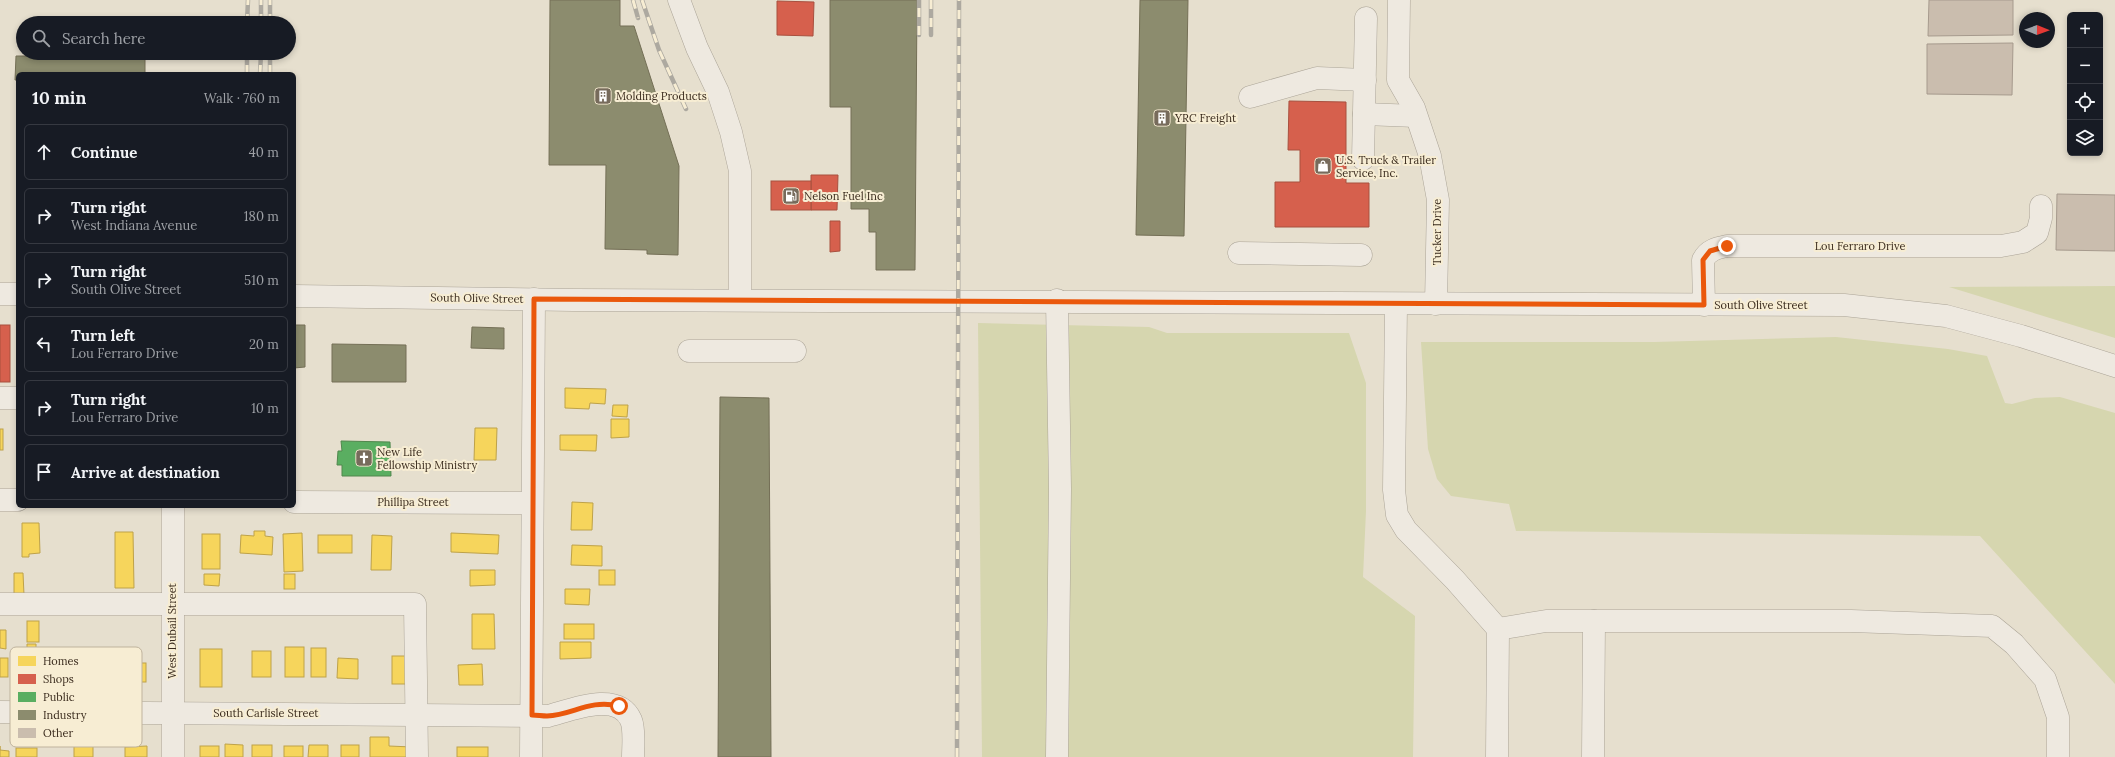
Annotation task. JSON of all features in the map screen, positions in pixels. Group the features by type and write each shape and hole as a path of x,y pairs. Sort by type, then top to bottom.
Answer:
{"street":[{"path":"679,0 697,48 718,92 731,132 740,171 740,299"},
{"name":"Tucker Drive","path":"1399,0 1398,80 1416,116 1430,156 1438,200 1436,304"},
{"path":"1363,159 1366,18"},
{"path":"1250,97 1317,78 1365,80"},
{"path":"1364,114 1416,116"},
{"name":"Lou Ferraro Drive","path":"1704,305 1703,260 1706,254 1716,248 1727,246 2015,245 2037,233 2041,218 2041,206"},
{"path":"1239,254 1361,255"},
{"path":"0,294 16,294"},
{"name":"South Olive Street","path":"296,296 534,299 1057,300 1396,304 1844,305 1939,315 2013,334 2115,366"},
{"path":"532,757 534,299"},
{"path":"1057,300 1060,482 1057,757"},
{"path":"1396,304 1394,490 1398,515 1406,530 1498,629 1498,757"},
{"path":"689,351 795,351"},
{"path":"0,398 16,398"},
{"path":"0,500 16,500"},
{"name":"Phillipa Street","path":"296,502 532,503"},
{"name":"West Dubail Street","path":"173,508 173,757"},
{"path":"0,604 415,604 417,757"},
{"path":"1498,629 1546,620 1851,621 1992,626 2014,644 2045,679 2058,717 2058,757"},
{"path":"1593,757 1594,621"},
{"name":"South Carlisle Street","path":"142,713 548,716 590,705 611,704 619,706 626,712 632,721 633,757"},
{"name":"South Carlisle Street","path":"0,712 10,712"}],"green space":[{"path":"2115,286 2115,338 1949,287"},
{"path":"978,323 1149,327 1167,333 1349,333 1366,383 1366,511 1363,577 1415,616 1413,757 982,757"},
{"path":"1836,337 1948,349 1987,356 2005,403 2012,404 2035,398 2060,397 2115,413 2115,684 1980,536 1516,531 1509,504 1451,496 1437,479 1428,449 1421,342 1654,342"}],"building: Homes":[{"path":"565,388 606,389 605,404 590,403 589,409 565,408"},
{"path":"613,405 628,405 627,417 612,416"},
{"path":"611,419 629,419 629,437 611,438"},
{"path":"475,428 497,428 496,460 474,460"},
{"path":"0,429 3,429 3,450 0,450"},
{"path":"560,435 597,435 596,451 560,450"},
{"path":"572,502 593,503 592,530 571,530"},
{"path":"22,523 39,523 40,553 29,554 29,557 22,557"},
{"path":"254,531 265,531 265,536 273,537 272,555 240,553 241,535 254,536"},
{"path":"115,532 133,532 134,588 115,588"},
{"path":"302,533 303,571 284,572 283,534"},
{"path":"451,533 499,535 498,554 451,552"},
{"path":"202,534 220,534 220,569 202,569"},
{"path":"318,535 352,535 352,553 318,553"},
{"path":"372,535 392,536 391,570 371,570"},
{"path":"572,545 602,546 602,566 571,565"},
{"path":"470,570 495,570 495,585 470,586"},
{"path":"599,570 615,570 615,585 599,585"},
{"path":"14,573 23,573 24,595 14,595"},
{"path":"204,574 220,574 219,586 204,585"},
{"path":"284,574 295,574 295,589 284,589"},
{"path":"565,589 590,589 589,605 565,604"},
{"path":"472,614 494,614 495,649 472,649"},
{"path":"27,621 39,621 39,642 27,642"},
{"path":"564,624 594,624 594,639 564,639"},
{"path":"0,630 6,630 6,649 0,648"},
{"path":"560,642 591,642 591,658 560,659"},
{"path":"27,644 36,644 36,647 27,647"},
{"path":"285,647 304,647 304,677 285,677"},
{"path":"311,648 326,648 326,677 311,677"},
{"path":"200,649 222,649 222,687 200,687"},
{"path":"252,651 271,651 271,677 252,677"},
{"path":"392,656 410,656 410,684 392,684"},
{"path":"0,658 8,658 8,677 0,677"},
{"path":"338,658 358,659 358,679 337,678"},
{"path":"142,663 146,663 146,682 142,682"},
{"path":"482,664 483,685 459,685 458,665"},
{"path":"370,737 389,737 389,746 412,747 412,757 370,757"},
{"path":"225,744 243,745 243,757 225,757"},
{"path":"252,745 272,745 272,757 252,757"},
{"path":"309,745 328,745 328,757 308,757"},
{"path":"341,745 359,745 359,757 341,757"},
{"path":"147,746 147,757 125,757 125,747"},
{"path":"200,746 219,746 219,757 200,757"},
{"path":"284,746 303,746 303,757 284,757"},
{"path":"74,747 93,747 93,757 74,757"},
{"path":"457,747 488,747 488,757 457,757"},
{"path":"16,748 37,748 37,757 16,757"},
{"path":"0,750 9,751 9,757 0,757"}],"building: Shops":[{"path":"777,1 814,2 813,36 777,35"},
{"name":"U.S. Truck & Trailer Service, Inc.","path":"1289,101 1346,102 1346,183 1369,183 1369,227 1275,227 1275,182 1300,182 1300,150 1288,150"},
{"path":"811,175 838,175 837,210 811,210"},
{"name":"Nelson Fuel Inc","path":"771,181 811,181 811,210 771,210"},
{"path":"830,221 840,221 840,251 830,252"},
{"path":"0,325 10,325 10,382 0,382"}],"building: Public":[{"name":"New Life Fellowship Ministry","path":"341,441 390,442 391,476 342,476 342,465 337,465 338,451 342,451"}],"building: Industry":[{"name":"Molding Products","path":"550,0 620,0 620,26 634,26 679,166 678,255 647,254 647,250 605,249 606,165 549,165"},
{"path":"830,0 917,0 915,270 876,270 876,232 869,232 869,209 851,209 851,107 830,107"},
{"name":"YRC Freight","path":"1140,0 1188,0 1184,236 1136,235"},
{"path":"16,56 16,60 145,60 145,72 16,72 15,80"},
{"path":"296,325 305,325 305,367 296,368"},
{"path":"472,327 504,328 504,349 471,348"},
{"path":"332,344 406,345 406,382 332,382"},
{"path":"720,397 769,398 771,757 718,757"}],"building: Other":[{"path":"1929,0 2013,0 2013,35 1928,36"},
{"path":"2013,43 2012,95 1927,94 1927,44"},
{"path":"2057,194 2115,195 2115,251 2056,250"}],"railway":[{"path":"247,16 248,0"},
{"path":"261,0 261,16"},
{"path":"270,0 270,16"},
{"path":"633,0 638,18"},
{"path":"642,0 659,50 686,109"},
{"path":"919,0 919,35"},
{"path":"931,0 931,35"},
{"path":"957,757 959,0"},
{"path":"247,60 247,72"},
{"path":"260,72 261,60"},
{"path":"270,60 270,72"}],"place":[{"name":"Molding Products","path":"603,96"},
{"name":"YRC Freight","path":"1162,118"},
{"name":"U.S. Truck & Trailer Service, Inc.","path":"1323,166"},
{"name":"Nelson Fuel Inc","path":"791,196"},
{"name":"New Life Fellowship Ministry","path":"364,458"}],"route":[{"path":"619,706 611,704 590,705 548,716 532,715 534,299 1006,300 1396,304 1704,305 1703,260 1706,254 1710,251 1727,246"}]}
